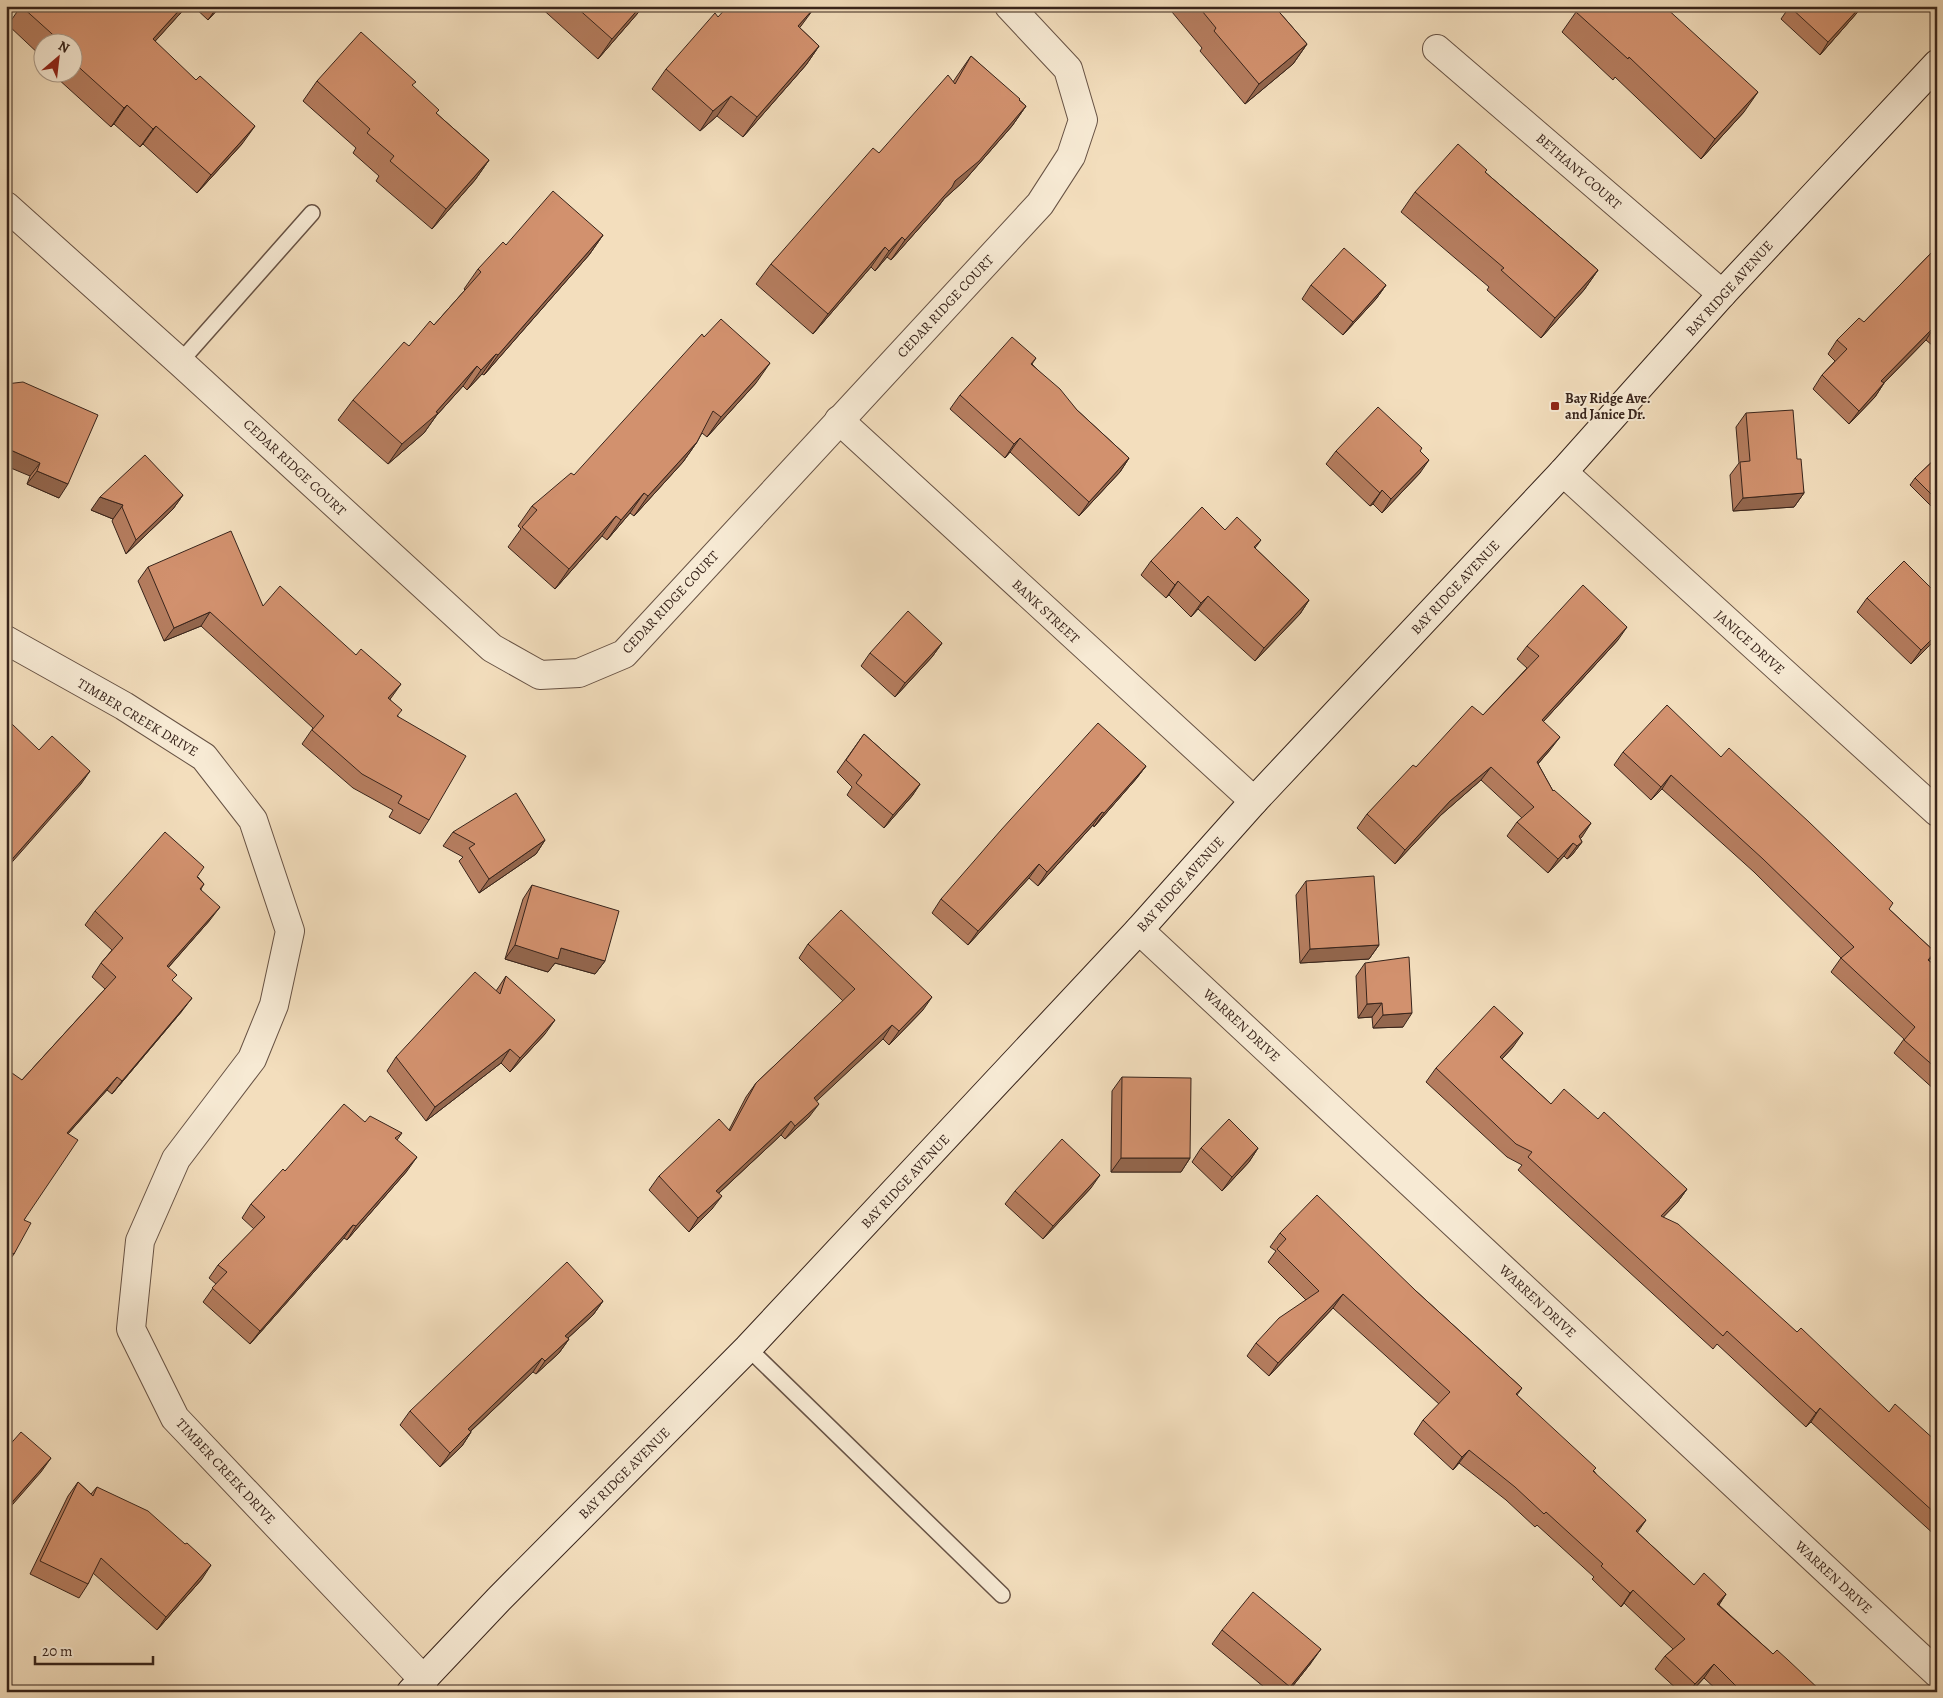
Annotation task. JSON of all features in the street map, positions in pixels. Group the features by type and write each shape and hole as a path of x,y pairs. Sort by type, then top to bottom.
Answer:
{"street":[{"name":"CEDAR RIDGE COURT","path":"6,206 180,362 492,648 540,675 579,673 624,654 1040,204 1071,156 1083,120 1068,69 1008,6"},
{"name":"BETHANY COURT","path":"1437,49 1722,294"},
{"name":"BAY RIDGE AVENUE","path":"423,1688 498,1599 748,1348 1139,930 1254,801 1563,472 1722,294 1937,64"},
{"name":"BANK STREET","path":"839,420 1254,801"},
{"name":"JANICE DRIVE","path":"1563,472 1937,812"},
{"name":"TIMBER CREEK DRIVE","path":"6,640 124,706 204,757 253,820 290,931 274,1005 252,1059 176,1159 140,1241 130,1329 175,1418 423,1688"},
{"name":"WARREN DRIVE","path":"1139,930 1937,1673"}],"lane":[{"path":"180,362 312,213"},
{"path":"748,1348 1002,1595"}],"building":[{"path":"21,6 183,6 153,39 196,80 200,76 255,126 211,175 156,126 153,129 127,105 124,108 82,70 82,32 50,32"},
{"path":"575,6 641,6 612,39"},
{"path":"728,6 815,7 798,26 819,46 757,117 731,96 713,111 666,69 715,13 718,17"},
{"path":"1198,6 1274,6 1307,44 1259,84 1214,31 1216,28"},
{"path":"1582,6 1664,6 1758,92 1715,139 1629,57 1628,59 1576,12"},
{"path":"1790,6 1861,6 1828,42"},
{"path":"361,32 416,82 412,85 439,110 436,113 489,160 446,209 390,161 394,156 367,133 370,129 317,81"},
{"path":"971,56 1026,106 979,161 955,181 952,187 905,240 902,237 889,251 885,247 828,314 771,264 873,148 879,153 948,75 955,84"},
{"path":"1458,144 1487,170 1485,172 1598,270 1555,318 1501,270 1504,268 1415,192"},
{"path":"553,191 603,235 498,355 496,354 481,370 477,366 436,412 438,413 402,444 353,400 404,342 409,346 430,321 434,325 481,272 478,269 503,242 506,245"},
{"path":"1937,247 1937,327 1935,326 1881,381 1884,383 1859,411 1822,375 1847,349 1837,340 1859,318 1864,322"},
{"path":"1344,248 1386,285 1353,322 1311,285"},
{"path":"721,319 770,363 721,417 713,411 697,442 648,496 644,493 621,520 616,516 569,569 522,527 537,510 532,506 571,473 574,475 702,334 704,337"},
{"path":"1012,337 1036,358 1031,364 1060,389 1077,410 1129,458 1089,502 1020,438 1014,444 960,395"},
{"path":"23,382 98,415 68,484 37,471 40,463 6,448 6,384"},
{"path":"1378,407 1422,448 1420,451 1429,460 1391,499 1382,490 1380,493 1336,451"},
{"path":"1793,410 1797,459 1801,459 1804,493 1743,498 1740,462 1750,461 1746,413"},
{"path":"145,455 183,495 136,540 122,507 123,505 100,497"},
{"path":"1937,457 1937,498 1936,499 1915,478"},
{"path":"1202,507 1225,530 1237,517 1261,540 1254,547 1309,600 1264,648 1208,596 1201,603 1178,581 1175,585 1151,561"},
{"path":"231,531 263,606 280,586 356,655 361,649 401,684 388,698 402,710 397,716 466,756 429,820 398,803 402,796 362,774 312,730 324,716 210,612 174,628 148,567"},
{"path":"1904,561 1937,594 1937,634 1921,650 1867,598"},
{"path":"1583,585 1627,627 1542,720 1560,737 1537,762 1553,791 1591,823 1579,836 1582,842 1577,846 1573,843 1558,859 1517,822 1534,807 1491,767 1450,801 1405,850 1367,814 1413,765 1416,767 1472,706 1483,715 1539,656 1527,646"},
{"path":"908,611 942,643 905,683 870,653"},
{"path":"1667,705 1721,757 1729,748 1893,903 1889,909 1935,952 1928,960 1937,967 1937,1069 1904,1040 1915,1027 1841,958 1854,947 1763,859 1671,775 1661,787 1623,752"},
{"path":"1098,723 1146,766 1047,872 1039,864 978,931 941,899"},
{"path":"12,724 39,750 52,736 90,771 6,866 6,730"},
{"path":"864,734 920,784 893,815 856,783 862,775 846,760"},
{"path":"516,793 545,840 489,879 469,848 475,844 453,832"},
{"path":"165,832 204,867 197,877 204,884 200,889 220,907 167,966 177,975 172,980 192,998 122,1081 117,1077 67,1133 78,1140 24,1220 31,1223 14,1254 6,1250 6,1082 12,1073 22,1080 116,977 101,963 123,938 95,911"},
{"path":"1374,876 1379,945 1310,949 1306,881"},
{"path":"532,885 619,911 605,961 561,948 558,959 515,945"},
{"path":"841,910 932,997 899,1031 892,1025 814,1098 819,1104 795,1126 791,1121 716,1191 722,1196 698,1218 659,1176 719,1119 730,1131 756,1083 855,989 808,944"},
{"path":"1409,957 1412,1013 1383,1015 1382,1003 1367,1004 1365,963"},
{"path":"475,972 500,994 506,976 555,1020 520,1058 510,1049 435,1107 396,1057"},
{"path":"1494,1006 1523,1033 1500,1057 1551,1104 1564,1089 1598,1119 1604,1112 1687,1189 1661,1216 1678,1224 1797,1332 1801,1328 1889,1412 1895,1404 1937,1442 1937,1515 1820,1408 1816,1413 1727,1331 1723,1336 1528,1157 1532,1152 1516,1144 1436,1068"},
{"path":"1122,1077 1191,1078 1190,1158 1121,1158"},
{"path":"344,1104 365,1122 370,1116 402,1133 395,1138 417,1157 356,1226 353,1225 260,1331 212,1288 227,1272 218,1265 265,1217 251,1204 283,1169 285,1171"},
{"path":"1229,1119 1258,1148 1232,1177 1201,1148"},
{"path":"1062,1139 1100,1175 1053,1226 1015,1191"},
{"path":"1317,1195 1416,1291 1522,1388 1516,1394 1596,1468 1593,1471 1646,1520 1636,1531 1694,1585 1704,1573 1726,1594 1717,1604 1773,1654 1777,1650 1822,1692 1742,1692 1714,1664 1695,1684 1665,1656 1685,1639 1633,1590 1630,1593 1601,1566 1603,1564 1546,1512 1544,1514 1515,1487 1469,1450 1462,1457 1423,1420 1450,1392 1343,1294 1278,1363 1256,1343 1279,1318 1319,1291 1277,1249 1286,1239 1280,1233"},
{"path":"567,1262 603,1301 565,1336 569,1339 545,1361 542,1358 468,1429 471,1432 450,1453 410,1411"},
{"path":"21,1432 51,1458 6,1509 6,1449"},
{"path":"78,1482 93,1496 97,1487 148,1511 211,1565 166,1617 101,1558 88,1584 40,1561"},
{"path":"1253,1592 1321,1649 1290,1687 1222,1630"}],"place":[{"name":"Bay Ridge Ave. and Janice Dr.","path":"1555,406"}]}
